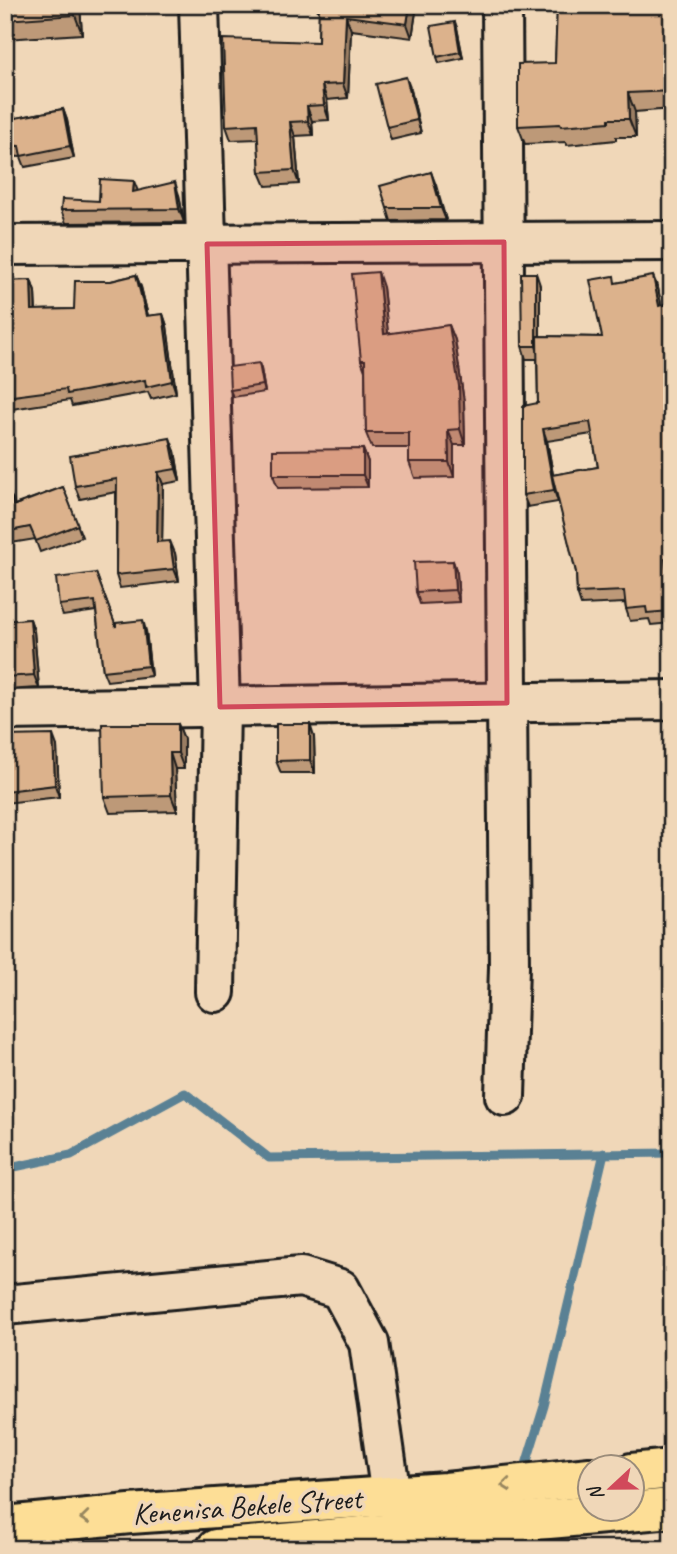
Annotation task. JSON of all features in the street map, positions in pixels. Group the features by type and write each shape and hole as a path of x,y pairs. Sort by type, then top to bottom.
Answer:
{"main road":[{"path":"646,1472 672,1469"},
{"name":"Kenenisa Bekele Street","path":"5,1527 130,1514 446,1492 576,1478"},
{"name":"Kenenisa Bekele Street","path":"216,1549 672,1508"}],"street":[{"path":"199,5 220,707 215,992"},
{"path":"502,5 509,967 505,1096"},
{"path":"5,245 672,242"},
{"path":"5,710 672,700"},
{"path":"5,1305 302,1277 340,1289 369,1343 391,1496"}],"highlighted area":[{"path":"504,242 507,703 220,707 207,244"}],"building":[{"path":"5,5 74,5 75,15 5,20"},
{"path":"319,5 410,5 407,24 346,16 343,84 322,85 324,105 307,106 308,121 290,122 294,170 260,172 257,124 226,126 223,39 318,42"},
{"path":"557,5 672,5 672,91 628,93 629,119 561,126 518,126 518,64 555,63"},
{"path":"455,22 460,52 437,57 431,26"},
{"path":"406,77 417,120 387,127 376,84"},
{"path":"63,109 70,146 21,156 19,146 5,145 5,120"},
{"path":"431,172 441,208 387,208 380,186"},
{"path":"100,179 134,181 133,192 175,182 179,209 61,210 62,199 99,201"},
{"path":"378,272 384,334 449,325 459,386 460,429 448,430 449,462 409,462 409,433 366,433 365,360 361,360 352,274"},
{"path":"521,273 536,273 536,346 522,346"},
{"path":"136,275 146,316 163,314 172,381 146,387 145,380 67,394 66,389 5,397 5,281 31,280 32,310 74,309 75,281 111,281"},
{"path":"614,276 615,283 653,276 659,306 672,302 672,558 665,559 670,611 647,613 646,607 626,609 624,591 577,593 576,572 552,475 598,467 590,422 543,429 554,490 523,495 523,406 538,403 537,336 602,337 590,280"},
{"path":"259,363 263,385 230,390 229,367"},
{"path":"170,438 176,469 158,472 157,542 170,541 174,569 116,575 117,479 75,486 70,456"},
{"path":"363,449 363,475 273,475 273,450"},
{"path":"9,487 13,506 63,487 78,525 36,541 30,527 5,532 5,488"},
{"path":"453,561 455,590 416,592 414,562"},
{"path":"96,573 116,627 116,623 143,620 148,666 103,671 95,601 59,605 56,578"},
{"path":"30,619 34,675 5,677 5,621"},
{"path":"102,724 178,724 178,753 170,753 171,795 104,797"},
{"path":"276,724 310,724 310,760 276,761"},
{"path":"53,735 55,785 5,791 5,736"}],"waterway":[{"path":"5,1169 71,1155 185,1093 269,1158 672,1153"},
{"path":"523,1474 544,1406 604,1153"},
{"path":"500,1549 506,1531"}]}
